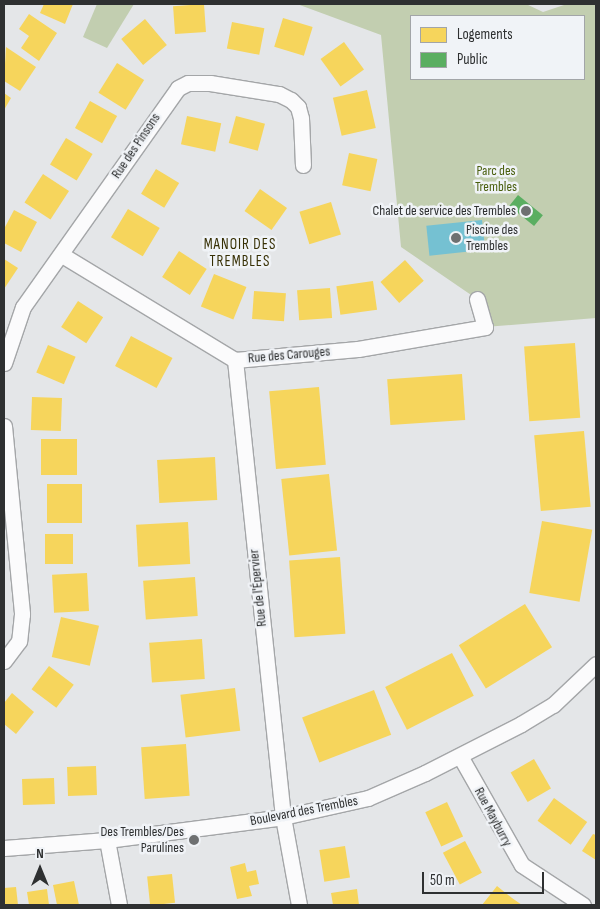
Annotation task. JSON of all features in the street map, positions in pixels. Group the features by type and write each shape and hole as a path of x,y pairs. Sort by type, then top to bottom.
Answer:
{"street":[{"name":"Rue des Pinsons","path":"4,363 20,313 62,255 169,97 188,82 279,94 290,100 298,107 301,118 303,165"},
{"name":"Rue des Carouges","path":"62,255 235,360 358,349 485,327 477,299"},
{"name":"Rue de l'Épervier","path":"235,360 283,817 299,905"},
{"path":"4,426 22,614 19,641 4,661"},
{"name":"Boulevard des Trembles","path":"4,848 107,840 283,817 368,798 460,756 553,705 596,664"},
{"name":"Rue Mayburry","path":"460,756 522,865 583,905"},
{"path":"107,840 119,905"}],"green space":[{"path":"97,4 134,4 107,48 83,37"},
{"name":"Parc des Trembles","path":"297,4 526,4 543,12 567,4 596,4 596,318 485,327 477,299 401,247 381,35"}],"water":[{"name":"Piscine des Trembles","path":"482,220 485,250 429,256 426,226"}],"building: Logements":[{"path":"44,4 73,4 65,24 40,13"},
{"path":"204,4 206,32 175,34 173,6"},
{"path":"29,14 57,33 39,61 21,48 29,36 19,29"},
{"path":"283,18 313,27 304,56 274,47"},
{"path":"145,19 167,45 143,65 121,39"},
{"path":"232,22 264,28 259,55 227,49"},
{"path":"344,42 364,70 341,87 321,59"},
{"path":"6,47 36,67 20,91 4,81"},
{"path":"117,63 144,80 126,110 98,93"},
{"path":"367,90 376,128 342,136 333,98"},
{"path":"4,93 11,98 4,110"},
{"path":"90,101 117,116 102,143 75,128"},
{"path":"187,116 221,123 215,152 181,144"},
{"path":"236,116 265,124 258,151 229,143"},
{"path":"66,138 93,154 77,181 50,165"},
{"path":"349,153 377,159 371,191 342,185"},
{"path":"156,169 179,183 164,208 141,194"},
{"path":"43,174 69,191 50,219 24,203"},
{"path":"260,189 287,208 272,230 245,211"},
{"path":"331,202 341,235 309,244 299,212"},
{"path":"128,209 160,228 143,256 111,237"},
{"path":"14,210 37,222 21,252 4,243 4,229"},
{"path":"179,251 207,269 190,295 162,277"},
{"path":"4,259 18,268 4,289"},
{"path":"405,260 424,281 399,303 380,282"},
{"path":"214,274 246,287 233,320 201,306"},
{"path":"373,281 377,310 340,315 336,286"},
{"path":"330,288 332,318 299,320 297,290"},
{"path":"254,291 286,293 284,321 252,319"},
{"path":"78,301 103,317 86,343 61,327"},
{"path":"131,336 172,358 157,388 115,366"},
{"path":"575,343 580,418 529,421 524,347"},
{"path":"48,345 76,357 64,384 36,373"},
{"path":"462,374 465,420 390,425 387,379"},
{"path":"319,387 326,465 276,469 269,391"},
{"path":"32,397 62,398 61,431 31,430"},
{"path":"584,431 591,507 541,511 534,435"},
{"path":"41,439 77,439 77,475 41,475"},
{"path":"215,457 217,500 159,503 157,460"},
{"path":"329,474 337,551 289,556 281,479"},
{"path":"47,484 82,484 82,523 47,523"},
{"path":"542,521 592,530 580,602 529,593"},
{"path":"188,522 190,564 138,567 136,525"},
{"path":"45,534 73,534 73,564 45,564"},
{"path":"340,557 345,634 294,637 289,561"},
{"path":"87,573 89,611 54,613 52,575"},
{"path":"195,577 198,616 146,620 143,581"},
{"path":"525,604 552,647 486,689 459,645"},
{"path":"61,617 99,626 90,666 52,657"},
{"path":"202,639 205,679 152,683 149,643"},
{"path":"452,653 474,696 407,730 385,687"},
{"path":"49,666 74,685 56,708 32,689"},
{"path":"235,688 240,731 186,737 180,695"},
{"path":"374,690 391,735 319,762 302,718"},
{"path":"12,693 34,712 16,734 4,724 4,703"},
{"path":"186,744 190,796 145,799 141,747"},
{"path":"534,759 551,788 528,802 511,773"},
{"path":"96,766 97,795 68,796 67,767"},
{"path":"54,778 55,804 23,805 22,779"},
{"path":"554,798 587,822 571,845 538,821"},
{"path":"447,802 463,836 441,847 425,812"},
{"path":"593,834 596,835 596,860 582,851"},
{"path":"465,841 482,873 460,885 443,853"},
{"path":"345,846 350,878 324,882 319,850"},
{"path":"245,863 247,872 256,870 259,884 249,886 252,896 237,899 230,867"},
{"path":"172,874 175,903 150,905 147,877"},
{"path":"74,881 79,905 57,905 53,885"},
{"path":"497,886 512,898 522,905 482,905"},
{"path":"16,887 18,905 4,905 4,888"},
{"path":"47,889 49,905 29,905 27,892"},
{"path":"357,889 359,905 333,905 331,893"}],"building: Public":[{"name":"Chalet de service des Trembles","path":"518,195 543,215 534,226 509,206"}],"place":[{"name":"Chalet de service des Trembles","path":"526,211"},
{"name":"Piscine des Trembles","path":"456,238"},
{"name":"Des Trembles/Des Parulines","path":"194,840"}],"district":[{"name":"MANOIR DES TREMBLES","path":"240,252"}]}
